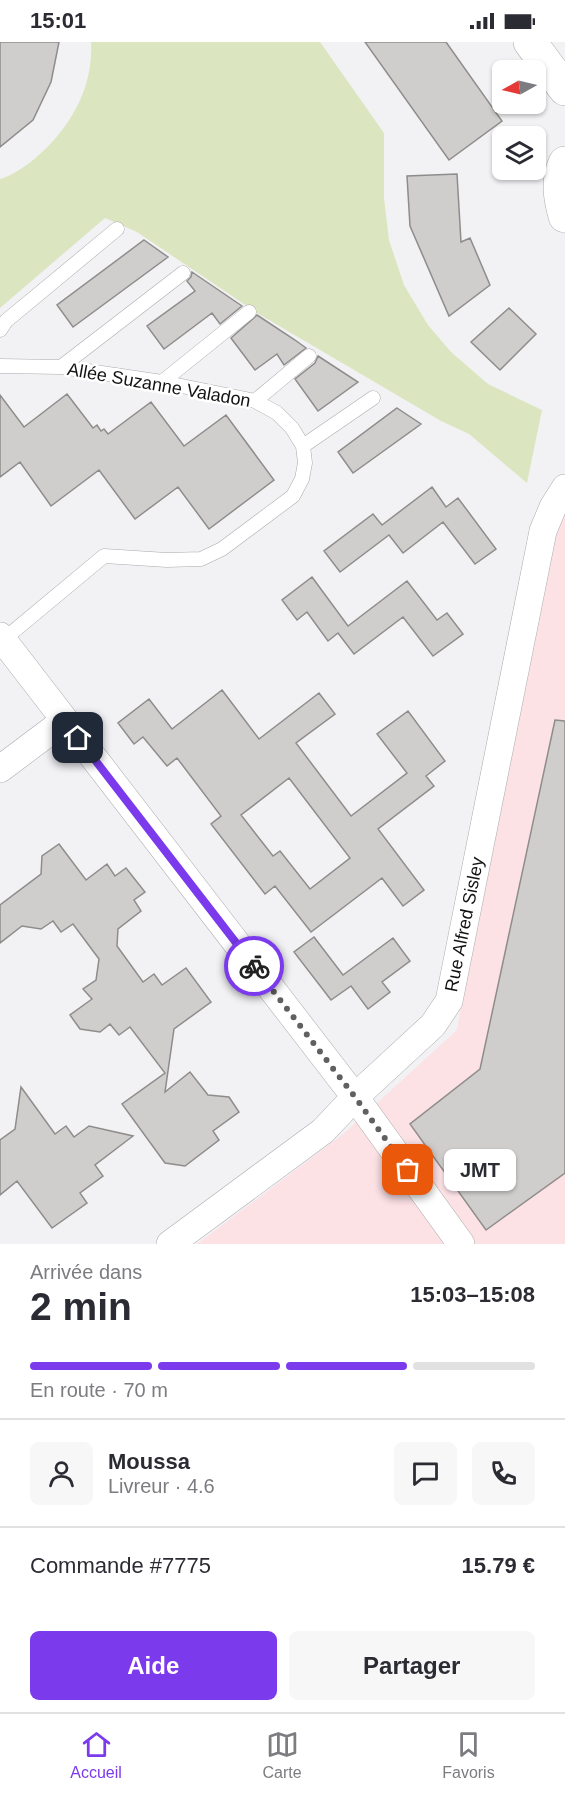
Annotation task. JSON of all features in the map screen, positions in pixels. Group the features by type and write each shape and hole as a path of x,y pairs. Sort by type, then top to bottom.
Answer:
{"street":[{"path":"530,42 565,89"},
{"path":"565,163 560,180 560,195 565,216"},
{"name":"Rue Alfred Sisley","path":"170,1244 323,1131 355,1097 433,1025 449,1001 543,531 553,507 565,488"},
{"path":"2,638 355,1097 461,1244"},
{"path":"0,769 64,721"}],"lane":[{"path":"0,330 6,321 117,229"},
{"path":"62,367 183,273"},
{"path":"162,382 249,312"},
{"path":"255,401 309,356"},
{"name":"Allée Suzanne Valadon","path":"0,366 62,367 162,382 255,401 277,413 292,428 303,447"},
{"path":"2,638 104,556 167,560 201,559 222,549 293,496 302,479 305,463 303,447 374,398"}],"shaded area":[{"path":"565,510 565,1244 197,1244 342,1135 457,1030 546,544"}],"green space":[{"path":"91,42 320,42 384,133 384,198 389,240 404,285 428,325 451,352 488,384 542,410 527,483 469,434 441,421 257,313 137,232 105,218 0,308 0,179 28,164 54,140 65,126 75,110 88,78"}],"building":[{"path":"0,42 59,42 51,82 33,120 0,147"},
{"path":"365,42 446,42 492,107 492,114 497,114 502,121 492,126 492,128 449,160"},
{"path":"457,174 461,242 470,238 490,285 449,316 410,226 407,176"},
{"path":"144,240 168,257 73,327 57,305"},
{"path":"192,272 242,306 220,324 212,313 164,349 147,326 195,291 187,281"},
{"path":"509,308 536,334 500,370 471,342"},
{"path":"257,315 306,348 284,365 277,354 255,370 231,338"},
{"path":"318,356 358,382 318,411 295,379 315,363"},
{"path":"67,394 93,428 97,425 101,431 104,429 108,434 151,402 184,446 226,415 274,480 209,529 178,487 135,519 99,470 51,506 20,462 0,477 0,395 24,427"},
{"path":"397,408 421,424 353,473 338,452"},
{"path":"432,487 446,507 458,498 496,549 475,564 443,522 403,553 389,535 340,572 324,551 373,514 382,525"},
{"path":"312,577 348,626 407,581 437,620 447,613 463,634 433,656 403,617 354,654 338,633 328,641 307,612 297,620 282,600"},
{"path":"222,690 259,739 319,693 335,714 296,743 351,816 407,773 377,734 408,711 445,761 426,776 434,786 378,829 424,890 403,906 382,878 311,932 275,886 265,894 211,824 221,816 177,758 167,766 143,737 134,744 118,723 149,699 172,729","holes":["289,778 350,858 310,889 280,851 273,856 241,815"]},
{"path":"555,720 565,721 565,1173 486,1230 410,1124 480,1069"},
{"path":"59,844 86,880 107,864 115,876 126,868 145,892 134,900 141,911 118,929 117,946 143,982 154,974 162,985 186,968 211,1002 174,1029 165,1092 190,1072 208,1095 229,1097 239,1112 213,1131 219,1140 185,1166 165,1163 122,1104 165,1073 130,1027 119,1035 110,1024 100,1032 80,1029 70,1015 92,999 83,989 96,980 99,959 73,924 61,932 53,921 41,929 22,926 0,943 0,905 41,874 42,856"},
{"path":"314,937 343,975 393,938 410,961 382,982 390,992 368,1009 351,986 331,1000 294,952"},
{"path":"21,1087 55,1134 66,1126 74,1137 89,1126 133,1136 95,1165 103,1176 80,1193 87,1203 52,1228 17,1181 0,1195 0,1140 15,1129"}],"way so far":[{"path":"254,966 408,1170"}],"place":[{"name":"JMT","path":"408,1170"}],"route":[{"path":"78,738 254,966"}]}
